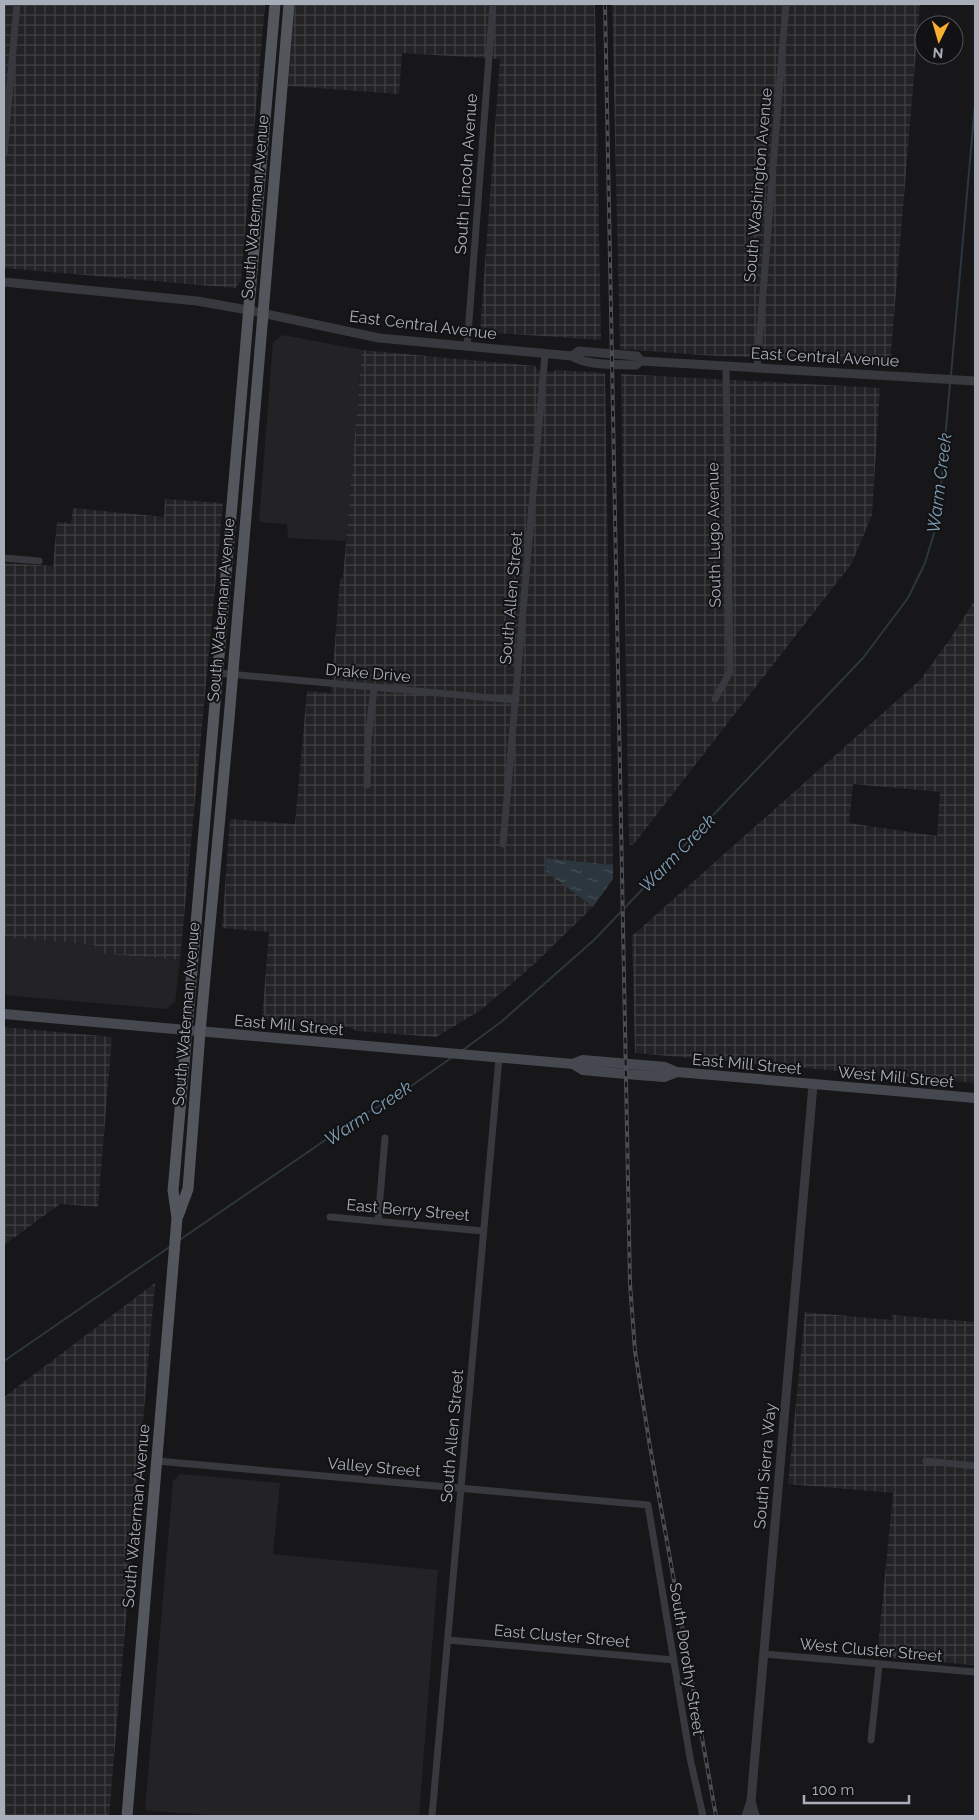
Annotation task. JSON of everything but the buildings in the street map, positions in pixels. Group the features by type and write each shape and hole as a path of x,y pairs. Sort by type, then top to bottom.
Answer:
{"main road":[{"name":"South Waterman Avenue","path":"127,1816 173,1274 177,1218 173,1190 186,1030 275,4"},
{"name":"South Waterman Avenue","path":"177,1218 188,1189 289,4"},
{"path":"236,453 240,486 239,510 246,514"},
{"name":"East Mill Street","path":"4,1014 573,1064 583,1070 626,1074 664,1077 677,1072 813,1085"},
{"name":"West Mill Street","path":"813,1085 975,1098"},
{"path":"180,1108 186,1120 181,1186 184,1189 188,1189"}],"street":[{"path":"4,154 17,4"},
{"name":"South Lincoln Avenue","path":"467,347 493,4"},
{"name":"South Washington Avenue","path":"757,368 786,4"},
{"name":"East Central Avenue","path":"4,282 197,301 379,338 572,356 580,361 636,366 641,361 975,381"},
{"name":"South Allen Street","path":"503,844 545,354"},
{"name":"South Lugo Avenue","path":"715,699 730,672 726,367"},
{"path":"4,558 39,561"},
{"name":"Drake Drive","path":"217,673 516,700"},
{"path":"367,785 368,740 374,688"},
{"name":"South Allen Street","path":"432,1816 499,1058"},
{"name":"South Sierra Way","path":"751,1801 813,1085"},
{"path":"378,1221 385,1138"},
{"name":"East Berry Street","path":"330,1217 483,1230"},
{"name":"Valley Street","path":"157,1461 648,1505"},
{"path":"926,1461 975,1466"},
{"name":"South Dorothy Street","path":"648,1505 690,1758 703,1816"},
{"name":"East Cluster Street","path":"448,1640 674,1660"},
{"name":"West Cluster Street","path":"764,1654 975,1672"},
{"path":"871,1740 879,1665"},
{"path":"746,1816 751,1801"},
{"path":"751,1801 756,1816"}],"shaded area":[{"path":"4,4 265,4 241,281 235,288 4,268"},
{"path":"295,4 595,4 601,340 480,332 500,59 402,53 399,94 288,86"},
{"path":"612,4 920,4 919,15 914,15 915,65 890,364 620,349"},
{"path":"283,335 362,350 346,541 288,538 287,524 259,522 273,342"},
{"path":"362,350 535,366 538,370 553,372 556,370 605,373 613,865 546,858 545,870 593,907 532,966 481,1010 436,1037 357,1031 351,1028 262,1019 269,932 222,928 230,819 295,824 307,691 331,693 340,578 343,578"},
{"path":"621,374 880,388 872,515 852,563 633,845 629,845"},
{"path":"165,499 223,503 180,960 96,953 95,945 4,937 4,563 53,566 57,522 71,523 73,508 164,517"},
{"path":"975,600 975,1083 635,1053 632,936 921,679","holes":["853,784 940,792 937,836 849,823"]},
{"path":"4,937 95,945 96,953 180,960 175,1002 166,1009 4,995"},
{"path":"4,1027 112,1037 98,1207 60,1204 4,1245"},
{"path":"155,1283 109,1816 4,1816 4,1397"},
{"path":"805,1312 892,1320 892,1315 975,1322 975,1665 877,1657 893,1493 788,1484"},
{"path":"180,1474 280,1483 273,1554 438,1570 419,1816 219,1816 145,1810 173,1481"}],"water":[{"path":"546,858 613,865 613,879 593,907 545,871"}],"waterway":[{"name":"Warm Creek","path":"951,375 975,104"},
{"name":"Warm Creek","path":"463,1050 501,1022 594,940 863,658 908,598 925,563 938,520 950,383"},
{"name":"Warm Creek","path":"181,1239 356,1119 397,1096 451,1058"},
{"name":"Warm Creek","path":"4,1361 171,1246"}],"railway":[{"path":"605,4 630,1284 635,1351 649,1441 716,1816"}]}
